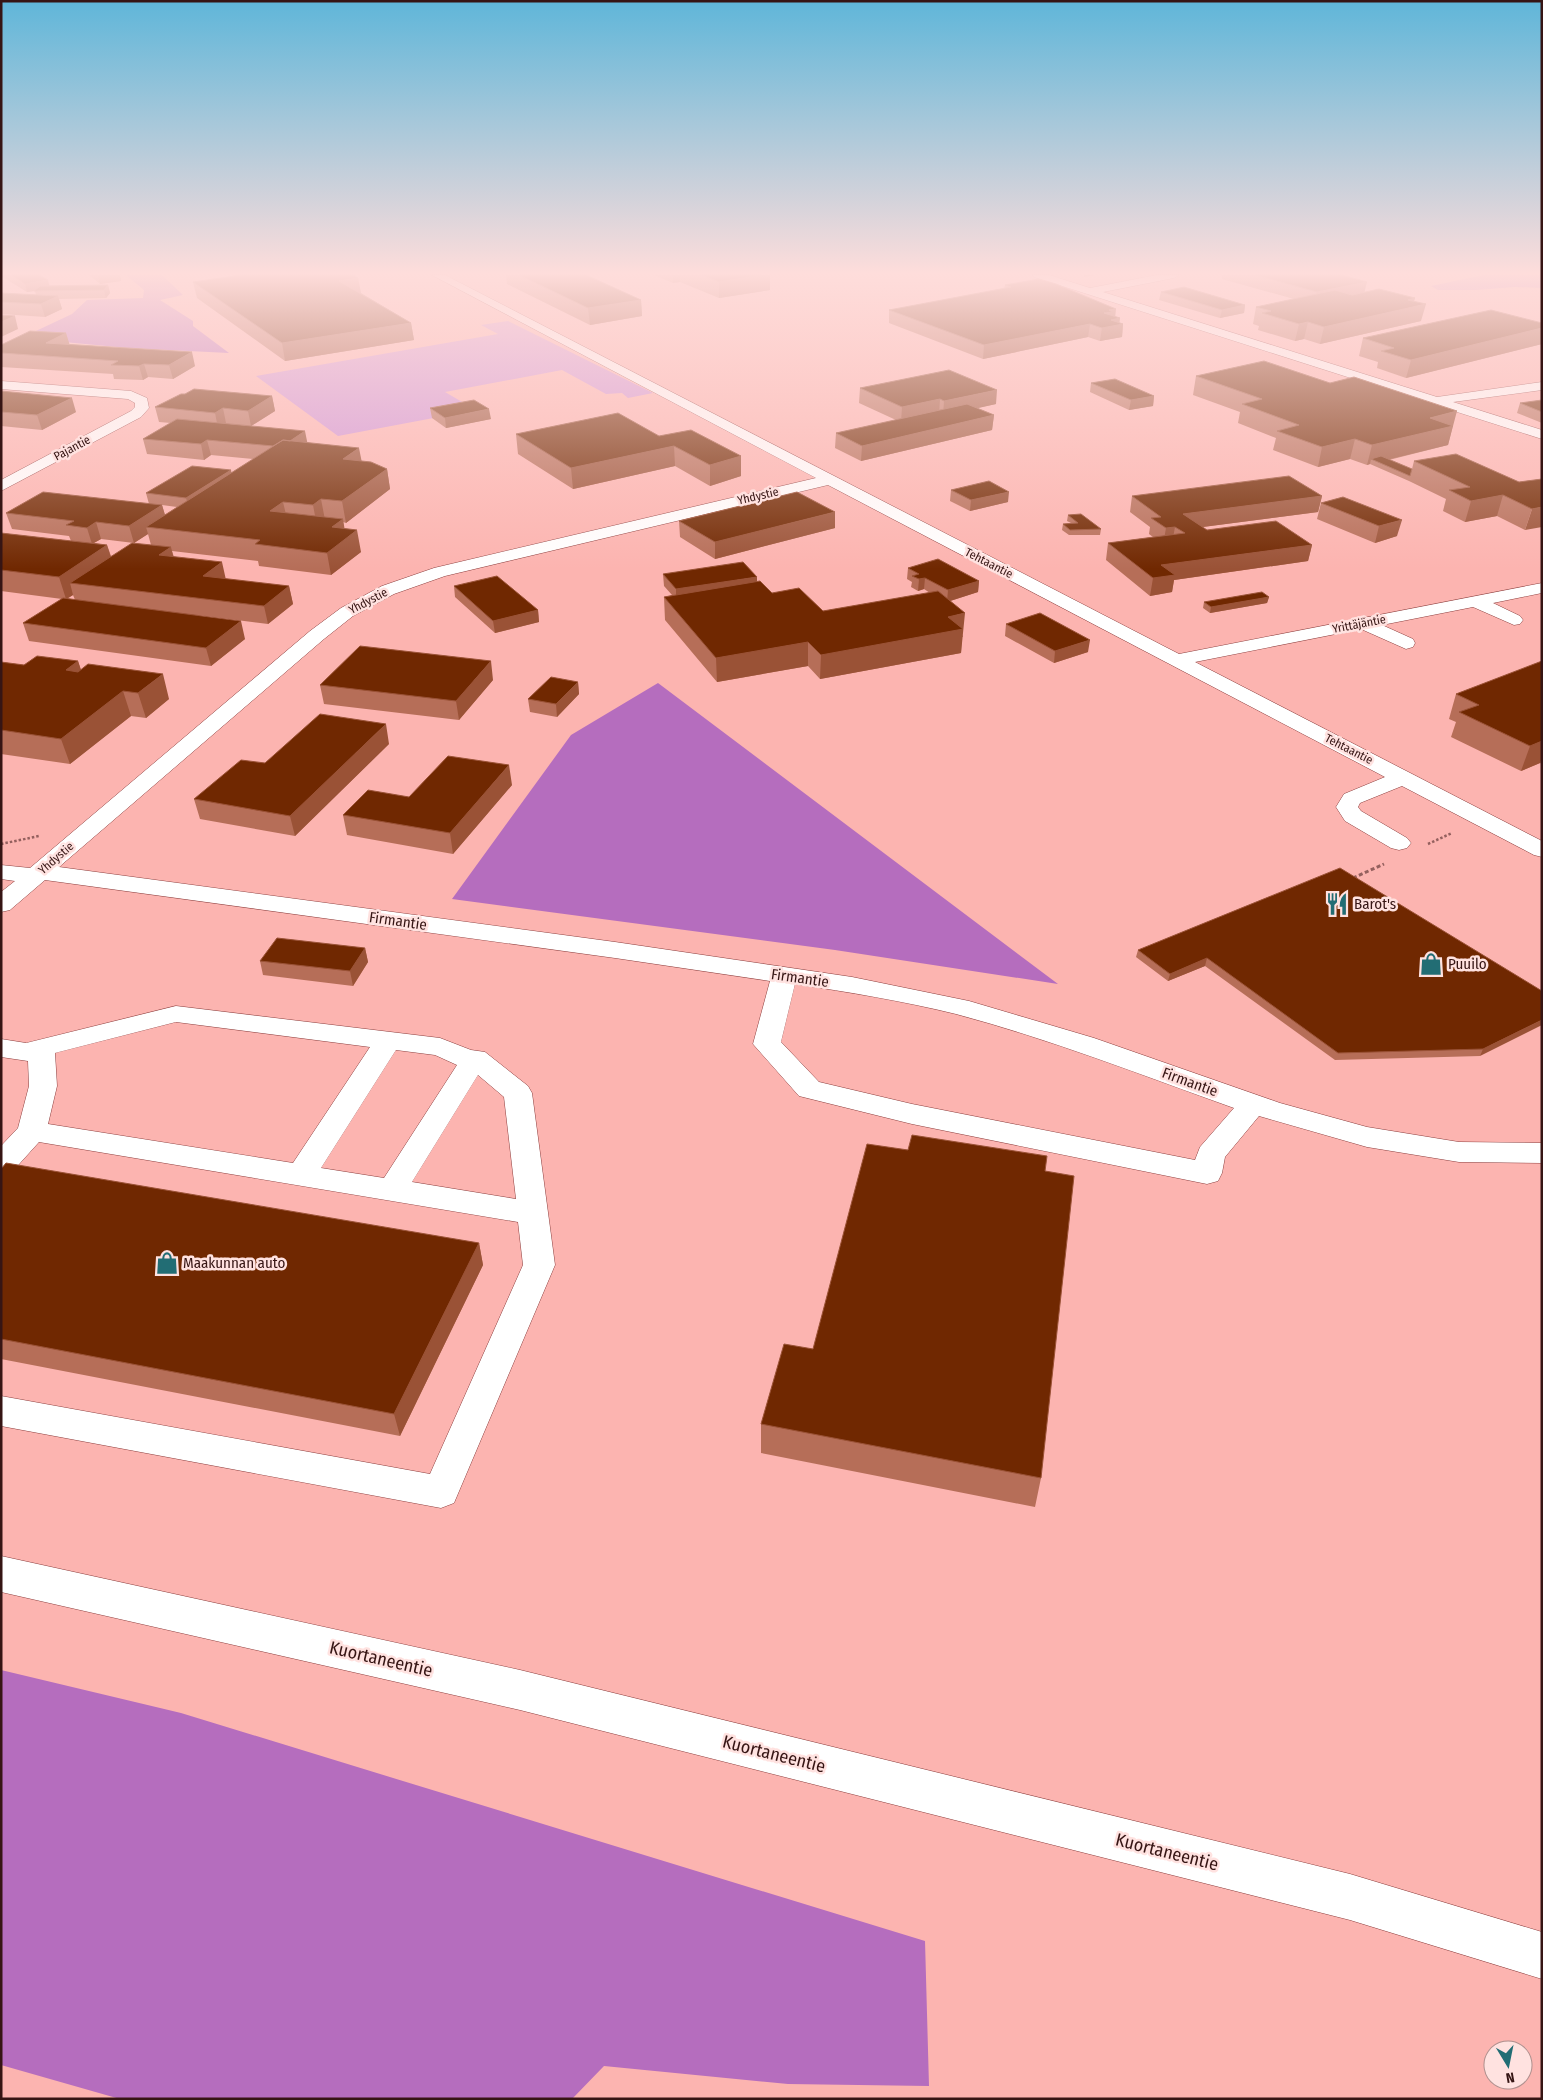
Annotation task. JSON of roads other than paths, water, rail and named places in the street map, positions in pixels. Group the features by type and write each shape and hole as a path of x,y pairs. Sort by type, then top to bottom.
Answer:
{"main road":[{"name":"Tehtaantie","path":"624,373 1542,850"},
{"path":"1348,373 1542,435"},
{"name":"Pajantie","path":"1,385 130,395 142,400 142,408 136,414 1,486"},
{"path":"1436,401 1542,386"},
{"name":"Yhdystie","path":"1,905 317,635 347,612 388,590 440,572 484,561 829,480"},
{"name":"Yrittäjäntie","path":"1176,660 1542,588"},
{"path":"1475,601 1514,620"},
{"path":"1363,623 1406,643"},
{"path":"1399,843 1352,816 1347,807 1352,799 1403,777"},
{"name":"Firmantie","path":"1,872 38,874 852,985 960,1006 1084,1044 1253,1104 1358,1134 1460,1152 1542,1153"},
{"path":"784,975 767,1044 809,1089 912,1114 1208,1173 1212,1154 1253,1104"},
{"path":"13,1050 176,1014 440,1047 470,1060 475,1058"},
{"path":"301,1175 388,1041"},
{"path":"1,1165 32,1131 44,1086 42,1054 13,1050"},
{"path":"392,1190 475,1058"},
{"path":"1,1410 441,1492 539,1264 518,1093 475,1058"},
{"path":"32,1131 533,1214"},
{"name":"Kuortaneentie","path":"1,1574 520,1690 1350,1898 1542,1956"}],"place":[{"name":"Barot's","path":"1337,904"},
{"name":"Puuilo","path":"1431,964"},
{"name":"Maakunnan auto","path":"167,1263"}]}
